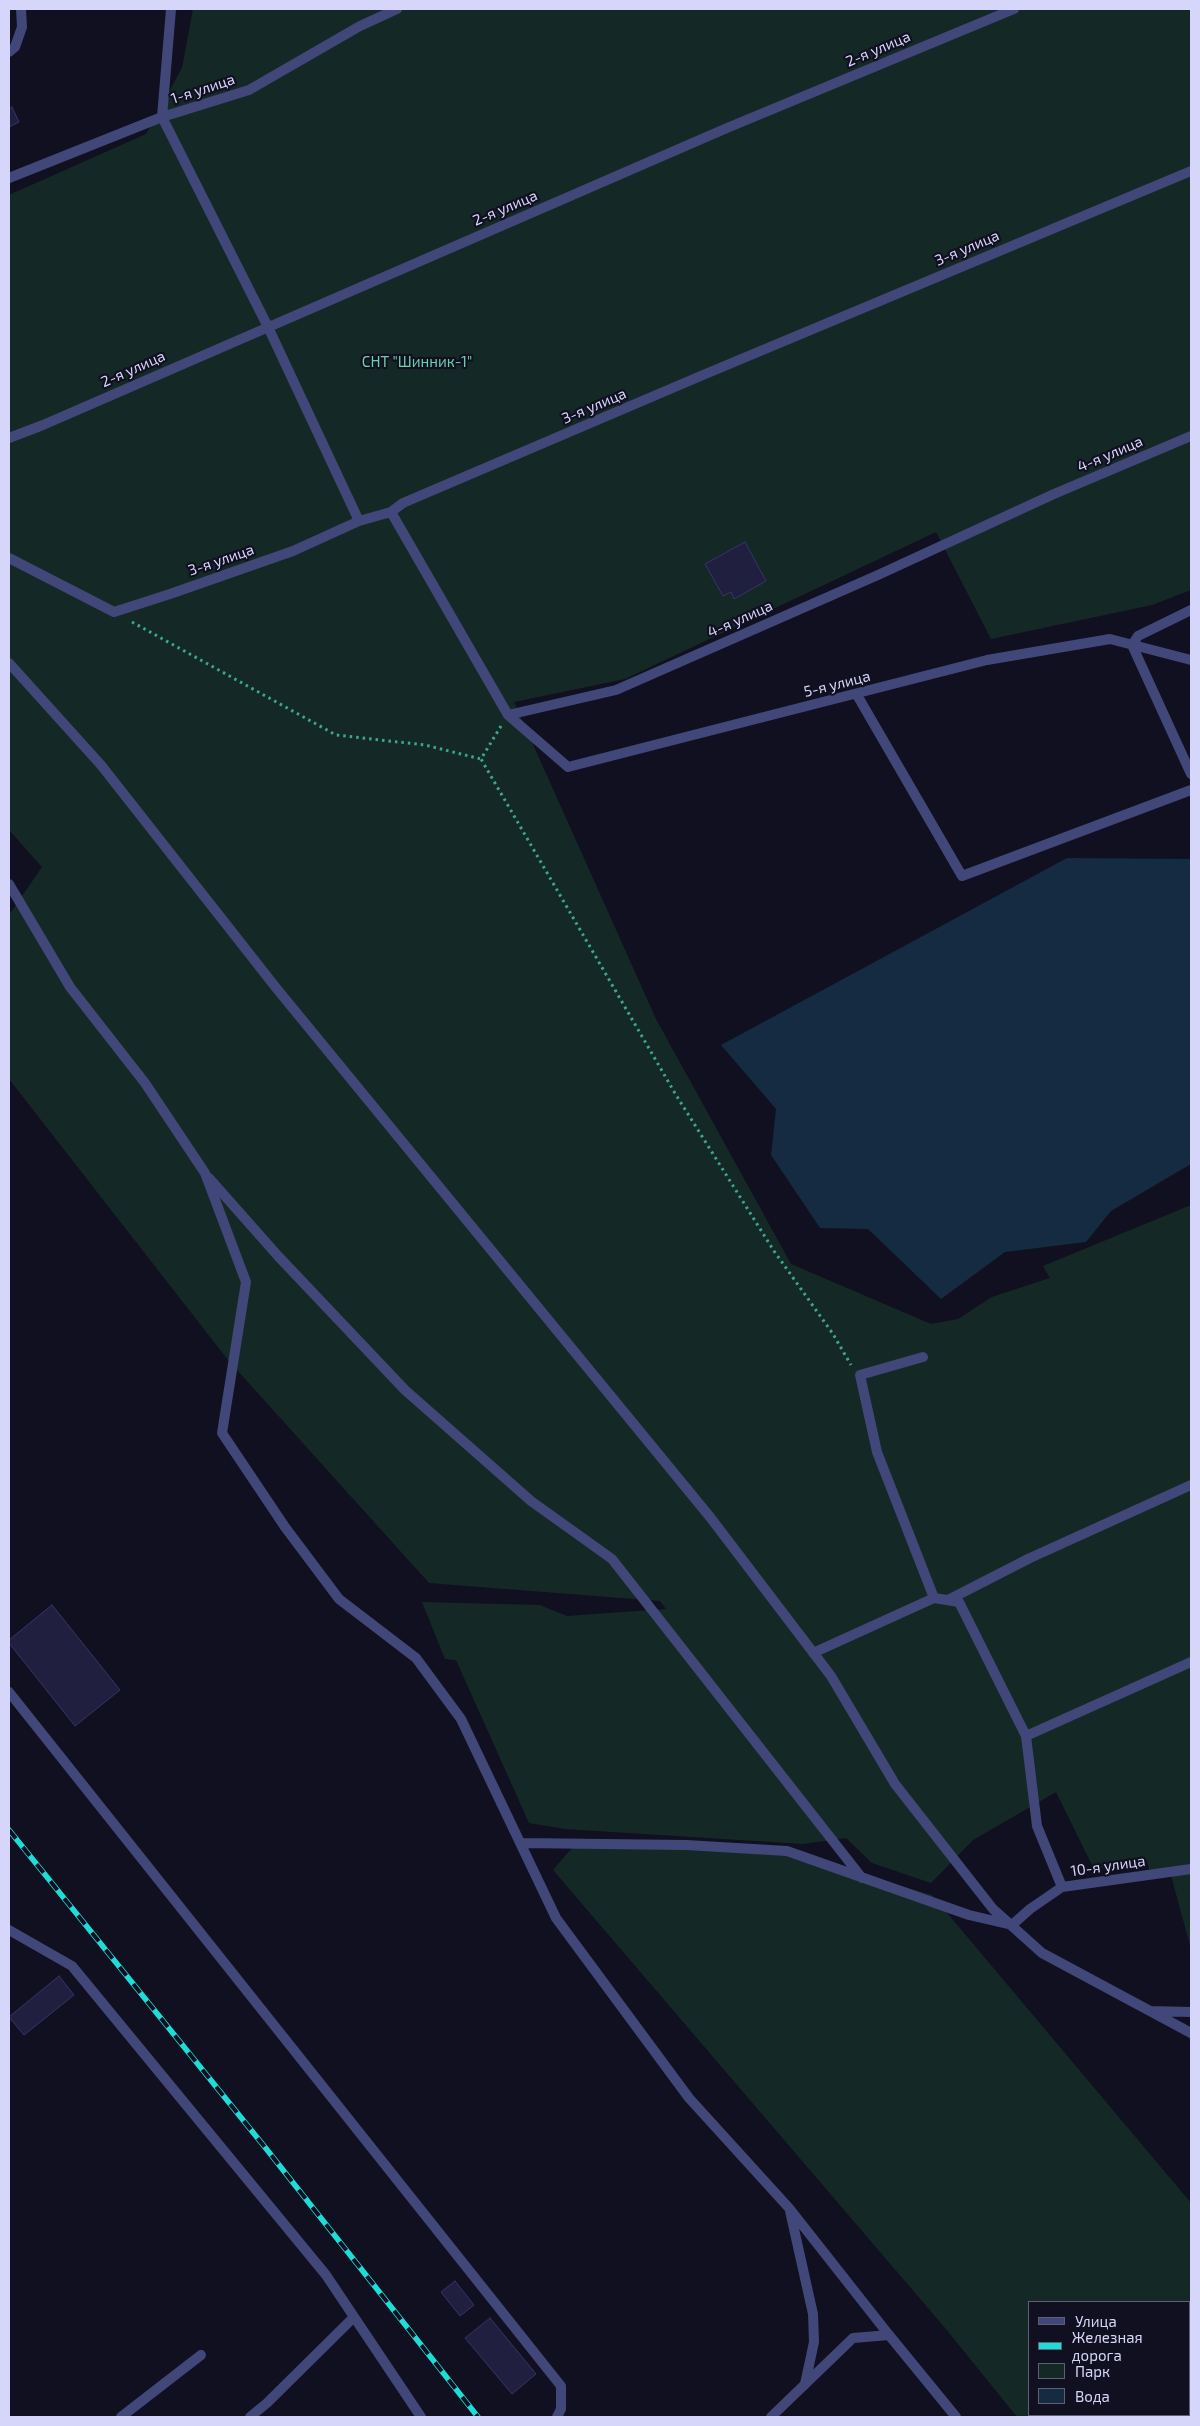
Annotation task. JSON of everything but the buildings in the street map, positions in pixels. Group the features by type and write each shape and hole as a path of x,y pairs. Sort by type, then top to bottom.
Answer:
{"street":[{"path":"9,52 15,47 22,27 22,9"},
{"path":"172,9 162,117 268,327 359,521"},
{"name":"1-я улица","path":"9,178 162,117 249,90 360,26 397,9"},
{"name":"2-я улица","path":"9,438 727,128 1014,9"},
{"name":"3-я улица","path":"114,612 293,551 359,521 391,512 403,503 684,383 1191,171"},
{"name":"4-я улица","path":"508,715 616,690 878,575 1054,494 1191,436"},
{"path":"391,512 508,715"},
{"path":"9,558 114,612"},
{"path":"1191,610 1138,636 1132,645 1191,774"},
{"name":"5-я улица","path":"508,715 568,766 857,695 987,660 1110,639 1191,660"},
{"path":"9,663 101,765 284,997 710,1517 831,1676 895,1784 994,1908 1042,1953 1191,2034"},
{"path":"857,695 962,876 1191,790"},
{"path":"9,884 70,987 145,1083 205,1173 278,1256 405,1390 531,1500 612,1559 862,1878"},
{"path":"205,1173 246,1282 222,1433 285,1527 338,1599 416,1658 461,1718 556,1918 623,2010 689,2098 790,2208 956,2417"},
{"path":"924,1357 860,1375 877,1452 934,1598"},
{"path":"948,1600 1030,1558 1191,1485"},
{"path":"813,1653 934,1598 958,1602 1026,1736 1037,1826 1062,1888"},
{"path":"1026,1736 1191,1662"},
{"path":"9,1692 561,2386 561,2409 557,2417"},
{"path":"521,1843 686,1845 787,1850 969,1915 1012,1925"},
{"name":"10-я улица","path":"1012,1925 1030,1909 1062,1888 1191,1870"},
{"path":"9,1930 72,1966 326,2276 421,2417"},
{"path":"1146,2010 1191,2012"},
{"path":"790,2208 813,2314 814,2342 805,2384"},
{"path":"250,2417 354,2317"},
{"path":"771,2417 853,2338 890,2335"},
{"path":"121,2417 201,2355"}],"path":[{"path":"114,612 336,735 425,745 481,759 676,1095 774,1250 833,1334 862,1384"},
{"path":"481,759 508,715"}],"green space":[{"name":"СНТ \"Шинник-1\"","path":"193,9 1191,9 1191,590 1152,605 991,639 936,532 625,679 514,702 656,1019 791,1264 931,1324 958,1319 992,1297 1050,1278 1043,1266 1191,1205 1191,1949 1169,1868 1150,1872 1147,1860 1094,1869 1056,1792 973,1840 931,1883 872,1863 846,1838 803,1844 565,1829 529,1823 456,1660 445,1659 422,1602 540,1605 567,1616 666,1609 660,1601 429,1583 228,1360 9,1079 9,915 42,867 9,830 9,195 146,134 182,68"},
{"path":"578,1841 795,1855 932,1895 1191,2203 1191,2417 1017,2417 946,2329 553,1870"}],"water":[{"path":"1067,858 1191,859 1191,1164 1111,1211 1086,1242 1005,1252 941,1299 868,1229 820,1228 771,1155 776,1109 721,1045"}],"railway":[{"path":"9,1830 268,2151 478,2417"}]}
